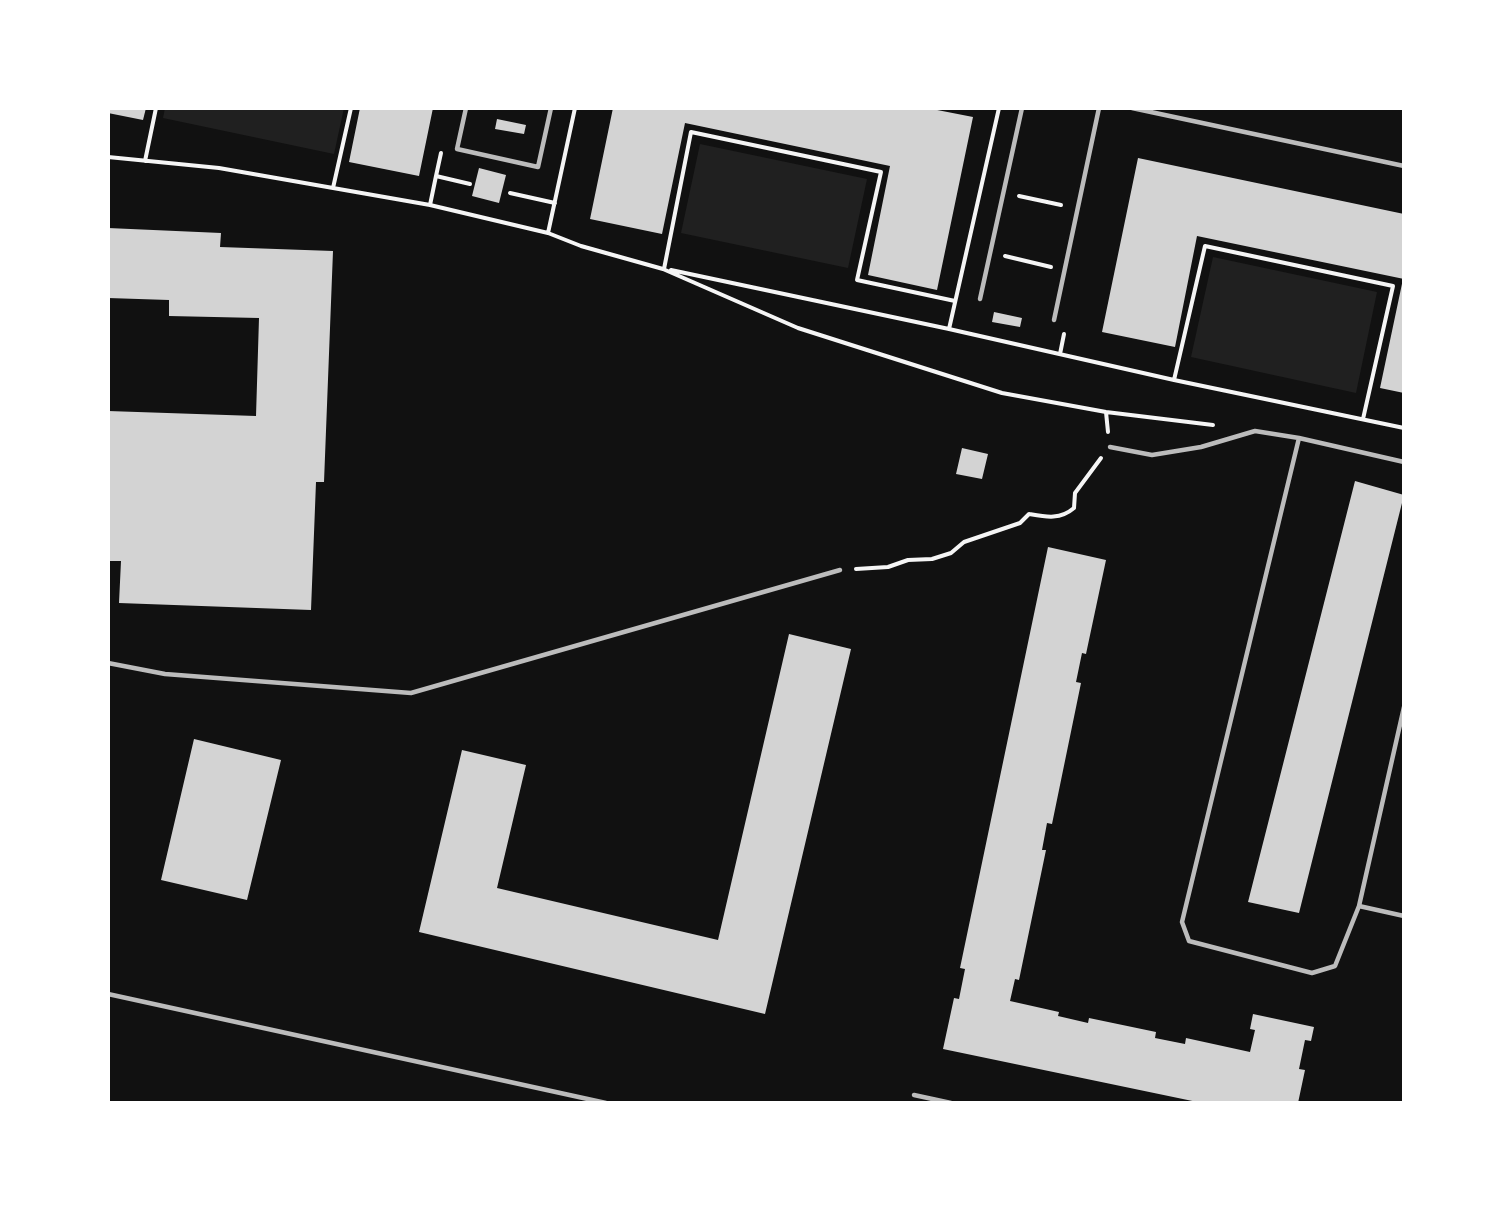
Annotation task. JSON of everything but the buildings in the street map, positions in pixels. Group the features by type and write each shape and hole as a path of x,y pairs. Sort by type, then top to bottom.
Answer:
{"lane":[{"path":"466,108 457,149 538,167 551,108"},
{"path":"980,299 1022,108"},
{"path":"1054,320 1099,108"},
{"path":"1132,108 1404,166"},
{"path":"1110,447 1152,455 1201,447 1255,431 1299,438 1404,462"},
{"path":"1299,438 1182,922 1189,941 1312,973 1335,966 1359,906 1404,707"},
{"path":"108,663 165,674 411,693 840,570"},
{"path":"1359,906 1404,916"},
{"path":"108,994 606,1103"},
{"path":"914,1095 951,1103"}],"path":[{"path":"145,161 156,108"},
{"path":"333,188 351,108"},
{"path":"548,233 575,108"},
{"path":"949,329 999,108"},
{"path":"663,269 691,132 881,172 857,280 955,301"},
{"path":"108,157 219,168 430,205 548,233 581,246 663,269 1404,428"},
{"path":"430,205 436,176"},
{"path":"981,187 1078,209"},
{"path":"510,193 555,203"},
{"path":"1174,380 1205,246 1393,286 1363,419"},
{"path":"967,247 1065,271"},
{"path":"663,269 798,328 923,370 1002,393 1106,412 1221,427"},
{"path":"840,570 888,567 908,560 932,559 951,553 964,542 1020,523 1029,514 1052,518 1066,515 1074,508 1075,493 1110,447 1106,412"}],"shaded area":[{"path":"165,108 344,108 334,154 163,118"},
{"path":"700,144 867,179 848,268 681,233"},
{"path":"1213,257 1377,292 1356,393 1191,357"}]}
